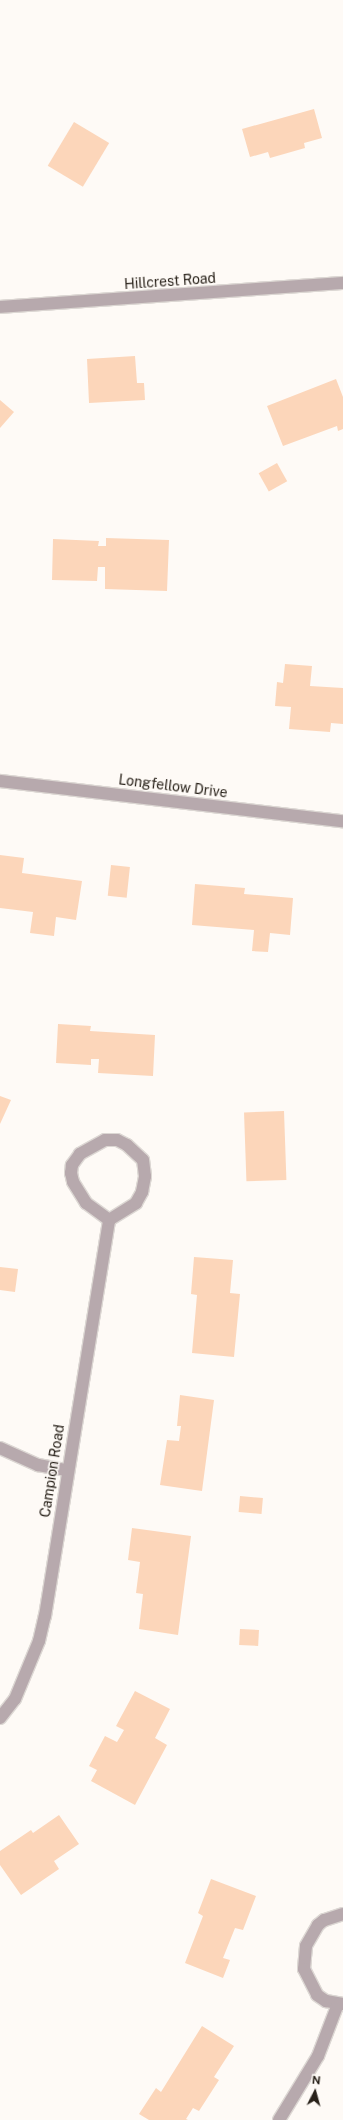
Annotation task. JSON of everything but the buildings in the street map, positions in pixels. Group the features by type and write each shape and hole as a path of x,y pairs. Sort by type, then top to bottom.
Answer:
{"street":[{"name":"Hillcrest Road","path":"0,308 343,283"},
{"name":"Longfellow Drive","path":"0,781 343,821"},
{"path":"105,1140 117,1140 127,1145 142,1160 145,1176 142,1192 136,1203 109,1220 86,1203 73,1182 71,1173 74,1160 88,1148 105,1140"},
{"name":"Campion Road","path":"0,1718 15,1699 39,1641 109,1220"},
{"path":"0,1448 38,1465 67,1470"},
{"path":"279,2120 318,2056 341,2004 326,2001 317,1995 306,1977 305,1954 318,1924 324,1920 343,1914"}]}
